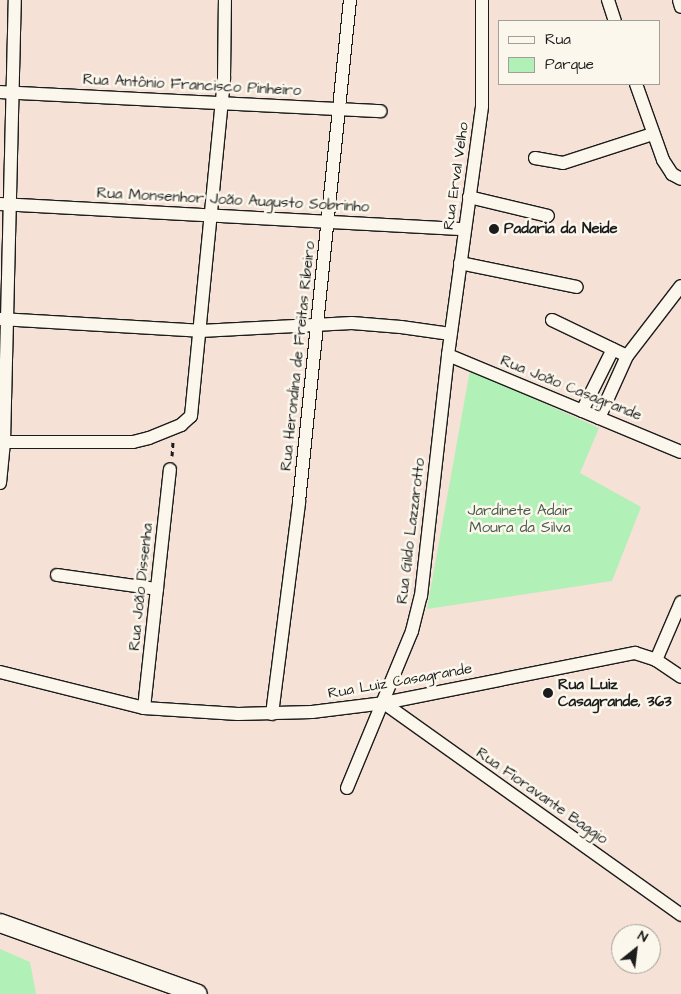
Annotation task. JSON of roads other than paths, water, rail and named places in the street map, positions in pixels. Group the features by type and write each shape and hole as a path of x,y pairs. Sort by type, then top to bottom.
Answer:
{"main road":[{"path":"0,923 198,994"}],"street":[{"path":"0,483 4,442 2,428 5,204 13,92 16,0"},
{"path":"4,442 112,444 149,438 174,428 191,416 225,58 225,0"},
{"name":"Rua Herondina de Freitas Ribeiro","path":"272,714 299,502 350,0"},
{"name":"Rua Erval Velho","path":"448,355 483,84 482,0"},
{"path":"608,0 615,20"},
{"path":"679,0 681,7"},
{"path":"636,85 666,167 681,179"},
{"name":"Rua Antônio Francisco Pinheiro","path":"0,92 381,110"},
{"path":"535,158 563,163 653,134"},
{"path":"469,197 548,216"},
{"name":"Rua Monsenhor João Augusto Sobrinho","path":"5,204 464,228"},
{"path":"460,263 577,288"},
{"path":"600,418 627,356 681,286"},
{"path":"4,320 200,331 317,324 378,324 451,334"},
{"path":"552,320 627,356"},
{"path":"582,411 612,349"},
{"name":"Rua João Casagrande","path":"448,355 681,452"},
{"name":"Rua Gildo Lazzarotto","path":"347,788 384,703 412,631 420,602 448,355"},
{"name":"Rua João Dissenha","path":"144,708 170,469"},
{"path":"57,575 157,590"},
{"path":"656,660 681,602"},
{"name":"Rua Luiz Casagrande","path":"0,672 144,708 204,714 272,714 384,703 635,653 656,660 681,678"},
{"name":"Rua Fioravante Baggio","path":"384,703 681,915"}],"place":[{"name":"Padaria da Neide","path":"494,229"},
{"name":"Rua Luiz Casagrande, 363","path":"548,693"}],"park label":[{"name":"Jardinete Adair Moura da Silva","path":"520,518"}]}
